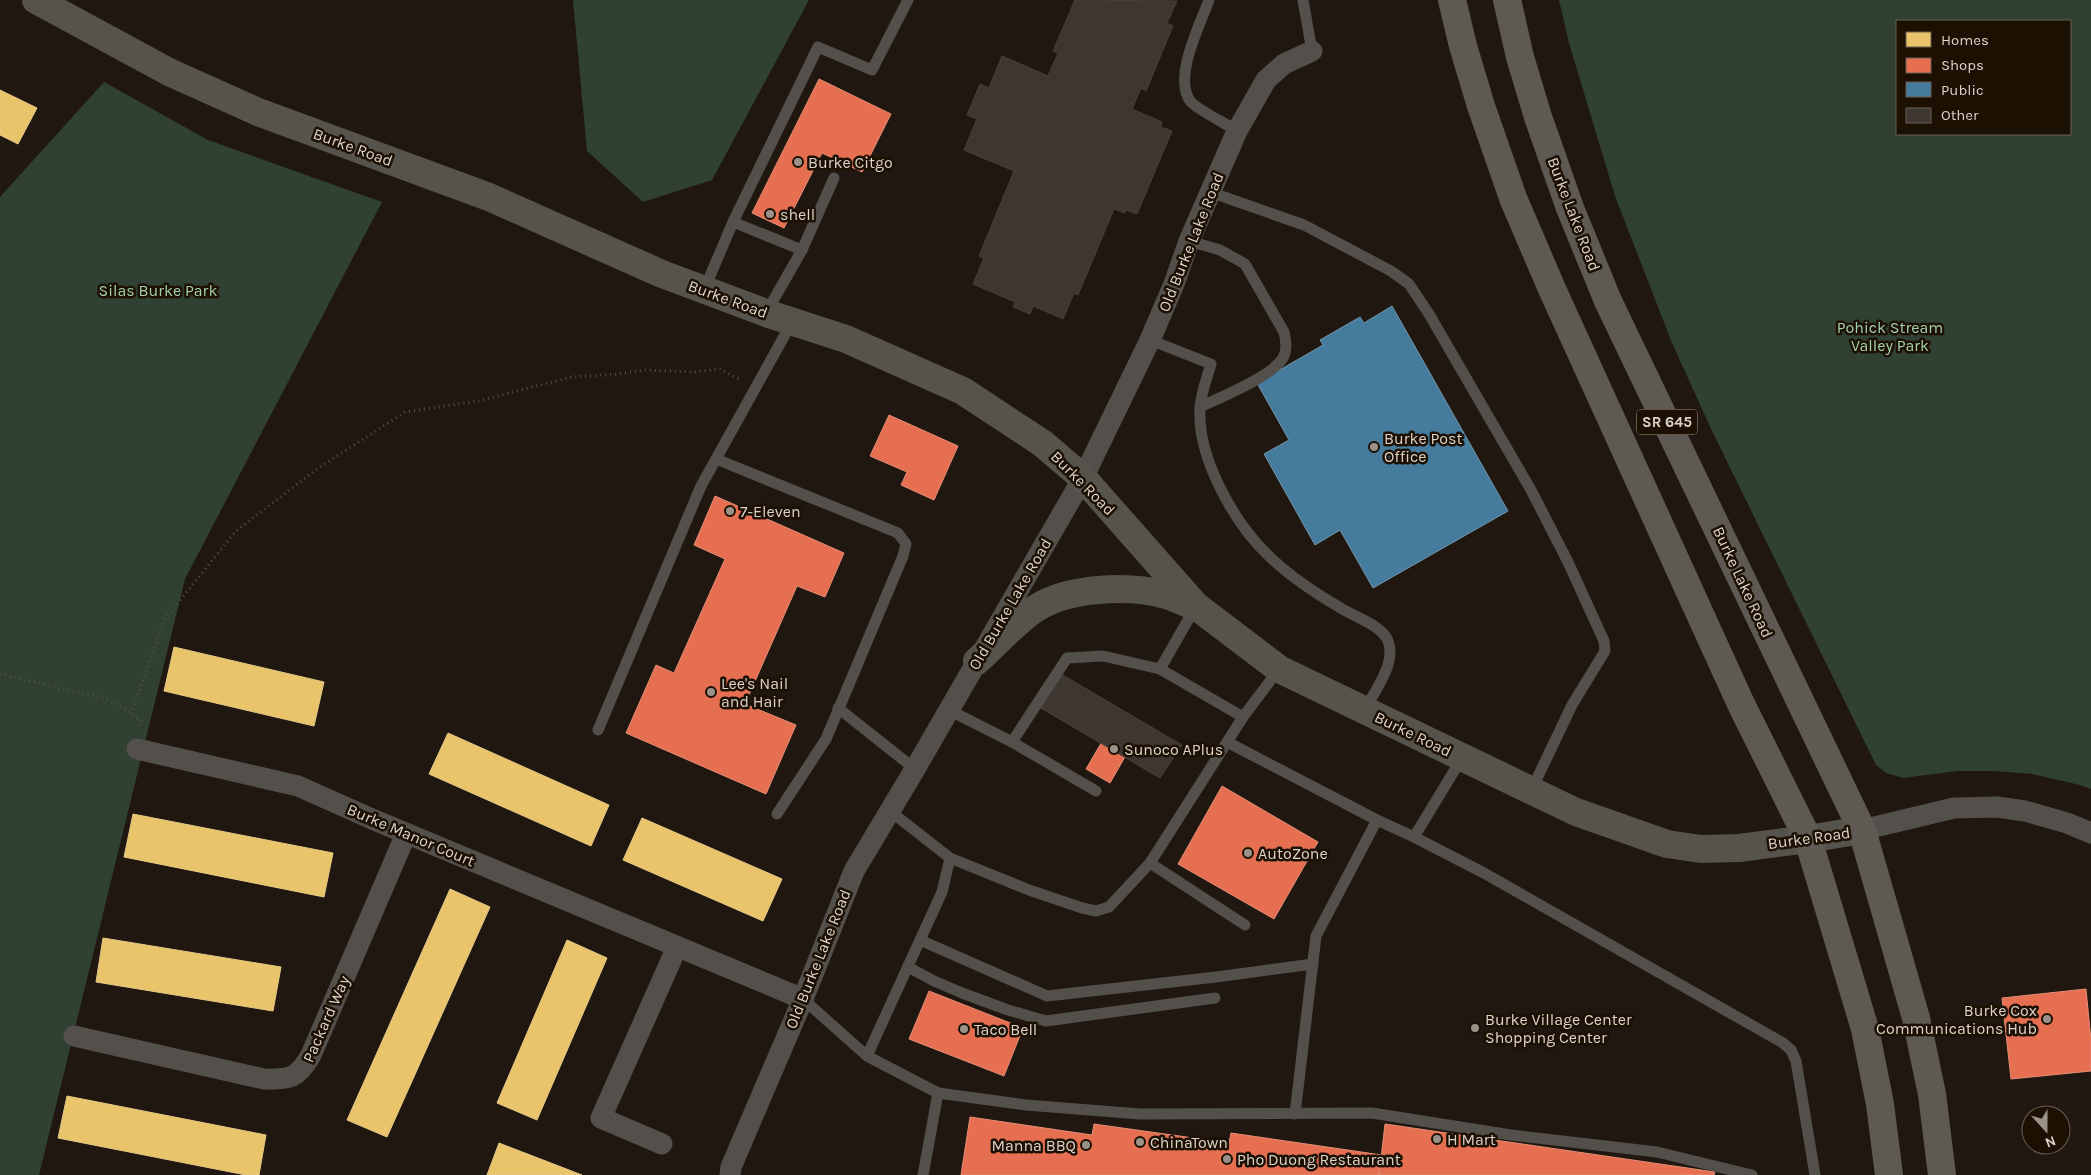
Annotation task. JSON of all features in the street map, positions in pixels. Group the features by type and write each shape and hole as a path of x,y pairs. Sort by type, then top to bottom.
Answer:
{"main road":[{"name":"SR 645","path":"1452,0 1468,63 1513,198 1552,289 1741,704 1808,839 1865,1029 1880,1104 1889,1175"},
{"name":"Burke Lake Road","path":"1507,0 1520,57 1538,117 1570,208 1608,301 1862,830 1916,1018 1932,1094 1942,1175"}],"street":[{"name":"Burke Road","path":"36,0 125,50 213,93 267,115 490,197 662,274 766,313 846,339 964,391 1042,443 1083,478 1196,606 1279,669 1576,812 1667,844 1701,849 1739,848 1808,839 1862,830 1954,808 1996,807 2025,811 2067,822 2091,833"},
{"name":"Old Burke Lake Road","path":"730,1175 731,1167 803,999 854,870 915,769 1083,478 1150,340 1174,284 1189,241 1237,131 1266,80 1284,64 1312,51"},
{"path":"977,661 1037,607 1062,597 1088,590 1124,590 1165,595 1196,606"},
{"name":"Burke Manor Court","path":"137,749 298,786 406,834 803,999"},
{"name":"Packard Way","path":"74,1036 264,1079 285,1080 302,1072 406,834"},
{"path":"662,1144 601,1118 677,947"}],"lane":[{"path":"704,290 733,222 818,47 872,70 908,0"},
{"path":"1209,0 1184,71 1184,87 1191,103 1237,131"},
{"path":"1303,0 1312,51"},
{"path":"766,313 802,250 834,178"},
{"path":"1210,192 1304,225 1392,271 1409,284 1429,314 1531,490 1568,562 1604,641 1605,652 1572,705 1531,791"},
{"path":"733,222 802,250"},
{"path":"1189,241 1220,250 1245,264 1284,332 1286,343 1284,357 1265,375 1200,407"},
{"path":"598,730 701,486 792,322"},
{"path":"1150,340 1212,364 1200,407 1201,438 1209,465 1234,514 1270,558 1325,598 1374,626 1388,640 1390,655 1385,671 1364,711"},
{"path":"716,459 898,532 906,544 903,556 826,738 777,814"},
{"path":"1160,670 1196,606"},
{"path":"1012,742 1067,658 1103,656 1160,670 1243,717"},
{"path":"890,811 950,858 1029,890 1096,911 1109,907 1150,863 1243,717 1279,669"},
{"path":"838,708 915,769"},
{"path":"949,710 1012,742 1096,791"},
{"path":"1227,742 1492,878 1783,1043 1791,1050 1796,1061 1815,1175"},
{"path":"1414,837 1462,758"},
{"path":"1295,1114 1316,936 1377,820"},
{"path":"867,1056 942,892 950,858"},
{"path":"1150,863 1245,925"},
{"path":"920,940 1046,996 1216,978 1313,964"},
{"path":"908,967 962,993 1008,1010 1046,1021 1215,998"},
{"path":"803,999 867,1056 938,1093 1026,1105 1140,1114 1372,1113 1501,1134 1657,1152 1752,1175"},
{"path":"923,1175 938,1093"}],"path":[{"path":"131,714 164,620 236,531 317,469 405,412 478,402 572,376 618,374 644,370 696,372 720,369 756,388"},
{"path":"0,674 106,699 141,721 137,749"}],"green space":[{"path":"573,0 809,0 712,180 643,202 587,151"},
{"name":"Pohick Stream Valley Park","path":"1559,0 2091,0 2091,789 2032,774 1995,771 1957,771 1903,778 1886,773 1876,765 1712,431 1672,343 1615,196 1569,43"},
{"name":"Silas Burke Park","path":"104,82 208,140 382,202 185,579 39,1175 0,1175 0,197"}],"building: Homes":[{"path":"0,90 37,108 18,144 0,135"},
{"path":"174,647 324,682 314,726 164,691"},
{"path":"448,733 609,805 591,846 429,774"},
{"path":"133,814 333,853 324,897 124,857"},
{"path":"642,818 782,879 763,921 623,860"},
{"path":"450,889 490,907 387,1137 347,1120"},
{"path":"103,938 281,967 273,1011 96,982"},
{"path":"567,940 607,958 537,1120 497,1103"},
{"path":"67,1096 266,1135 259,1175 246,1175 58,1138"},
{"path":"499,1143 582,1175 487,1175"}],"building: Shops":[{"name":"Burke Citgo","path":"819,79 891,114 862,172 822,153 784,228 752,213"},
{"path":"889,415 958,446 934,500 901,485 907,472 870,456"},
{"path":"715,496 844,553 825,597 797,586 745,704 796,725 766,794 626,733 656,665 674,673 725,559 694,545"},
{"name":"Sunoco APlus","path":"1117,716 1141,729 1110,783 1086,769"},
{"name":"AutoZone","path":"1222,786 1318,842 1274,919 1178,864"},
{"name":"Burke Cox Communications Hub","path":"2086,989 2091,1040 2091,1071 2011,1079 2002,998"},
{"path":"929,991 1023,1028 1004,1076 909,1039"},
{"path":"970,1117 1092,1135 1094,1124 1229,1143 1231,1133 1382,1155 1379,1175 961,1175"},
{"name":"H Mart","path":"1385,1124 1715,1172 1714,1175 1379,1175"}],"building: Public":[{"name":"Burke Post Office","path":"1392,306 1508,511 1373,588 1340,530 1315,545 1264,454 1289,440 1257,383 1323,345 1320,340 1360,317 1364,323"}],"building: Other":[{"path":"1075,0 1177,1 1167,23 1173,26 1146,91 1141,88 1132,109 1162,122 1161,127 1172,131 1137,214 1126,210 1125,213 1114,209 1078,295 1074,293 1063,319 1033,306 1030,314 1013,307 1015,302 973,284 984,258 979,256 1014,171 964,150 977,119 967,115 980,84 989,88 1002,56 1048,76 1058,53 1053,51"},
{"path":"1054,670 1182,745 1160,778 1034,704"}],"place":[{"name":"Burke Citgo","path":"798,162"},
{"name":"shell","path":"770,214"},
{"name":"Burke Post Office","path":"1374,447"},
{"name":"7-Eleven","path":"730,511"},
{"name":"Lee's Nail and Hair","path":"711,692"},
{"name":"Sunoco APlus","path":"1114,749"},
{"name":"AutoZone","path":"1248,853"},
{"name":"Burke Cox Communications Hub","path":"2047,1019"},
{"name":"Burke Village Center Shopping Center","path":"1475,1028"},
{"name":"Taco Bell","path":"964,1029"},
{"name":"H Mart","path":"1437,1139"},
{"name":"ChinaTown","path":"1140,1142"},
{"name":"Manna BBQ","path":"1086,1145"},
{"name":"Pho Duong Restaurant","path":"1227,1159"}]}
